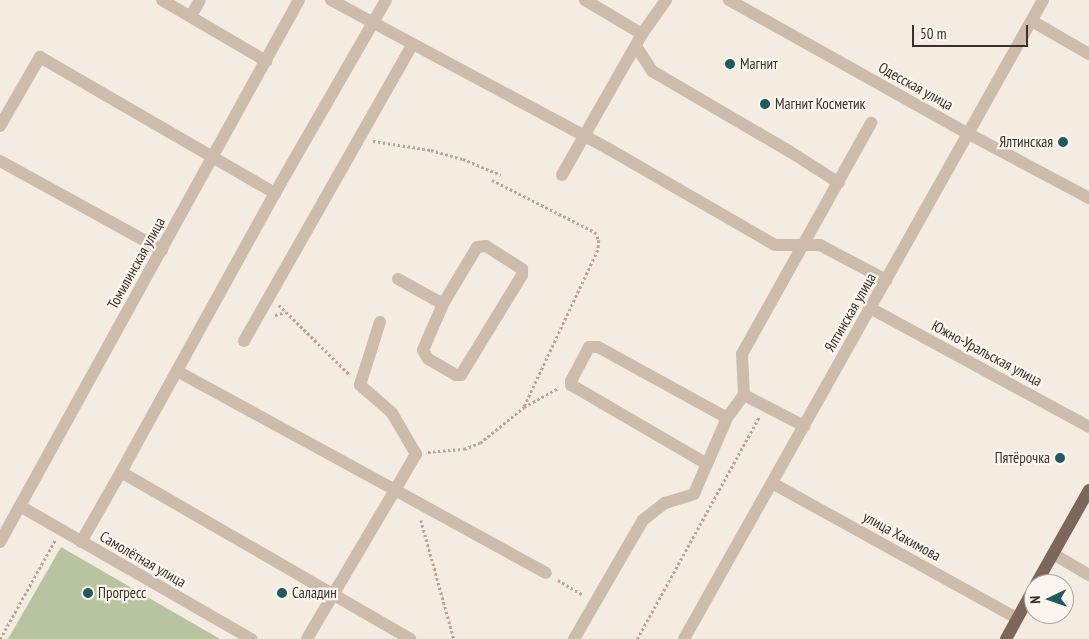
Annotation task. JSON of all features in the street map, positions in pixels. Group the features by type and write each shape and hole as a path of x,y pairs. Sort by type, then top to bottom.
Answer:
{"main road":[{"path":"1042,574 1089,490"},
{"path":"1006,639 1024,606"}],"street":[{"path":"162,0 266,61"},
{"path":"191,16 200,0"},
{"name":"Томилинская улица","path":"0,542 299,0"},
{"path":"331,0 583,136 775,245 804,243 820,245 886,280"},
{"path":"81,542 275,193 386,0"},
{"path":"585,0 642,34"},
{"path":"562,175 642,34 666,0"},
{"name":"Одесская улица","path":"729,0 969,134 1089,198"},
{"name":"Ялтинская улица","path":"684,639 1043,0"},
{"path":"1032,21 1089,54"},
{"path":"244,341 412,45"},
{"path":"636,46 652,71 789,150 839,183"},
{"path":"0,126 40,57 275,193"},
{"path":"574,639 643,520 665,503 694,494 727,418 744,395 742,354 871,123"},
{"path":"0,161 162,250"},
{"path":"486,246 522,269 517,283 461,375 456,375 428,359 423,350 443,304 477,247 486,246"},
{"path":"398,279 443,304"},
{"name":"Южно-Уральская улица","path":"870,308 1089,427"},
{"path":"307,639 416,454 392,413 360,385 380,322"},
{"path":"707,464 576,390 570,381 589,347 594,345 727,418"},
{"path":"177,371 546,573"},
{"path":"744,395 804,426"},
{"path":"121,472 410,639"},
{"name":"улица Хакимова","path":"772,483 1017,618"},
{"name":"Самолётная улица","path":"20,506 250,639"},
{"path":"1053,554 1089,574"}],"path":[{"path":"358,139 431,150 463,159 501,175"},
{"path":"492,180 594,232 599,240 598,250 524,407"},
{"path":"270,295 360,385"},
{"path":"416,454 464,449 480,443 524,407 570,381"},
{"path":"637,639 765,406"},
{"path":"416,503 454,639"},
{"path":"0,639 60,530"},
{"path":"546,573 595,602"}],"green space":[{"name":"Прогресс","path":"61,547 220,639 8,639"}],"place":[{"name":"Магнит","path":"730,64"},
{"name":"Магнит Косметик","path":"765,104"},
{"name":"Ялтинская","path":"1063,142"},
{"name":"Пятёрочка","path":"1060,458"},
{"name":"Прогресс","path":"88,593"},
{"name":"Саладин","path":"282,593"}]}
